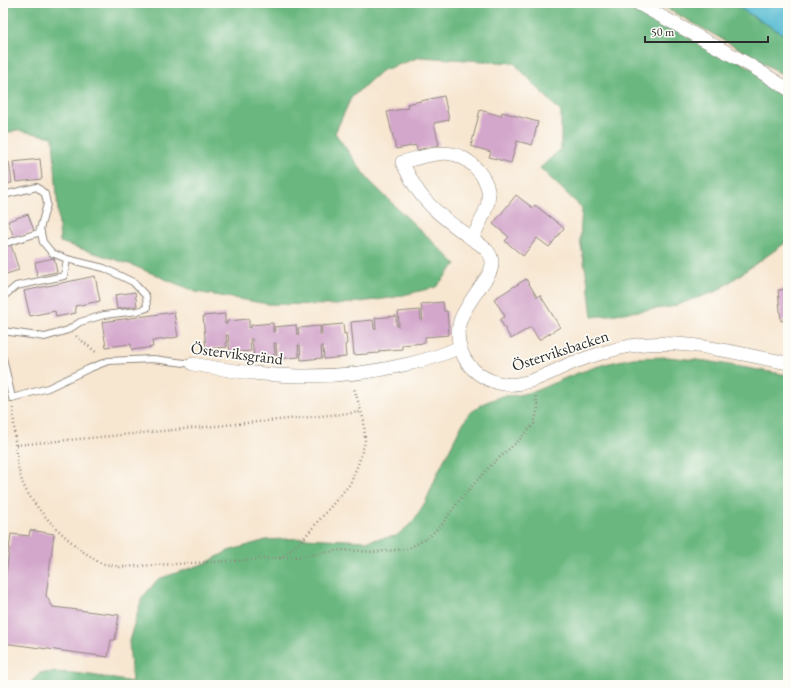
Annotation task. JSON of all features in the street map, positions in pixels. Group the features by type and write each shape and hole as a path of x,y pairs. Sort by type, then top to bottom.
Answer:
{"street":[{"path":"637,3 748,64 788,89"},
{"name":"Österviksbacken","path":"472,239 488,202 489,188 482,174 472,163 458,154 440,153 402,162 415,187 429,203 472,239 487,250 493,263 489,275 480,286 460,320 458,336 461,352 468,364 478,374 489,380 504,384 518,384 601,352 631,346 668,344 710,348 788,363"},
{"name":"Österviksgränd","path":"193,364 230,371 274,376 320,376 376,371 447,353 460,347"}],"lane":[{"path":"3,195 37,187 45,194 47,204 40,232 43,242 52,253 67,259 104,268 133,282 146,296 147,308 138,311 104,315 80,322 68,330 45,336 3,331"},
{"path":"3,244 40,232"},
{"path":"3,297 16,286 64,276 67,259"},
{"path":"3,358 12,398"},
{"name":"Österviksgränd","path":"12,398 48,388 88,368 108,361 154,359 193,364"}],"path":[{"path":"68,330 108,361"},
{"path":"279,558 291,550 304,538 350,484 359,462 365,442 364,421 356,392 347,374"},
{"path":"530,393 539,390"},
{"path":"12,398 17,462 22,482 36,507 60,531 100,563 120,567 279,558 341,550 375,552 407,549 428,538 442,524 458,502 492,465 534,424 538,408 535,391"},
{"path":"16,445 362,412"}],"green space":[{"path":"3,3 637,3 788,89 788,241 717,291 671,307 592,317 588,283 580,240 582,208 540,168 561,149 561,112 514,63 420,57 381,71 351,98 335,133 367,178 456,264 436,287 391,298 335,305 268,304 196,292 132,265 60,242 53,137 16,130 3,135"},
{"path":"657,3 731,3 788,37 788,78 747,53"},
{"path":"668,357 706,361 788,375 788,685 28,685 40,673 52,672 86,674 132,682 129,641 142,598 158,579 206,563 228,551 266,540 304,538 366,541 396,536 412,523 426,501 439,470 469,414 484,403 502,396 519,395 535,391 575,374 605,364 633,358"}],"water":[{"path":"731,3 788,3 788,37"}],"building":[{"path":"444,96 449,120 434,123 439,145 417,150 416,145 396,149 387,112 408,108 407,104"},
{"path":"480,110 501,116 502,112 538,122 532,145 517,141 511,163 489,157 491,152 471,146"},
{"path":"40,159 42,179 16,182 13,162"},
{"path":"9,162 12,183 3,184 3,163"},
{"path":"516,195 533,208 535,205 564,228 549,247 537,238 523,256 505,241 509,237 493,224"},
{"path":"28,214 34,231 14,238 8,221"},
{"path":"11,245 19,270 3,275 3,248"},
{"path":"54,258 57,272 37,276 35,262"},
{"path":"95,276 100,301 75,306 76,313 56,317 55,311 30,316 24,291"},
{"path":"526,279 537,297 540,295 560,327 539,340 531,327 511,339 500,320 505,316 494,299"},
{"path":"788,289 788,320 781,321 778,290"},
{"path":"135,292 137,306 117,309 115,295"},
{"path":"443,302 444,311 447,311 449,335 425,337 425,343 402,345 402,349 354,355 351,322 373,320 374,329 376,329 375,318 396,316 397,326 399,326 398,312 420,310 421,320 423,320 421,304"},
{"path":"174,312 178,337 152,341 153,347 132,350 131,344 106,347 102,322"},
{"path":"225,314 225,324 227,324 227,321 249,319 249,328 251,328 251,325 273,323 273,332 275,332 274,327 296,325 297,334 299,334 298,328 320,326 320,335 322,335 321,326 343,324 347,344 345,345 346,357 324,359 323,346 321,346 322,358 301,360 300,345 298,345 299,357 277,359 276,343 274,343 275,355 254,357 252,339 250,339 251,351 230,353 228,335 226,335 227,347 206,349 203,316"},
{"path":"30,530 54,534 46,596 53,607 119,615 115,640 111,640 108,657 3,643 3,598 11,534 29,536"}]}
